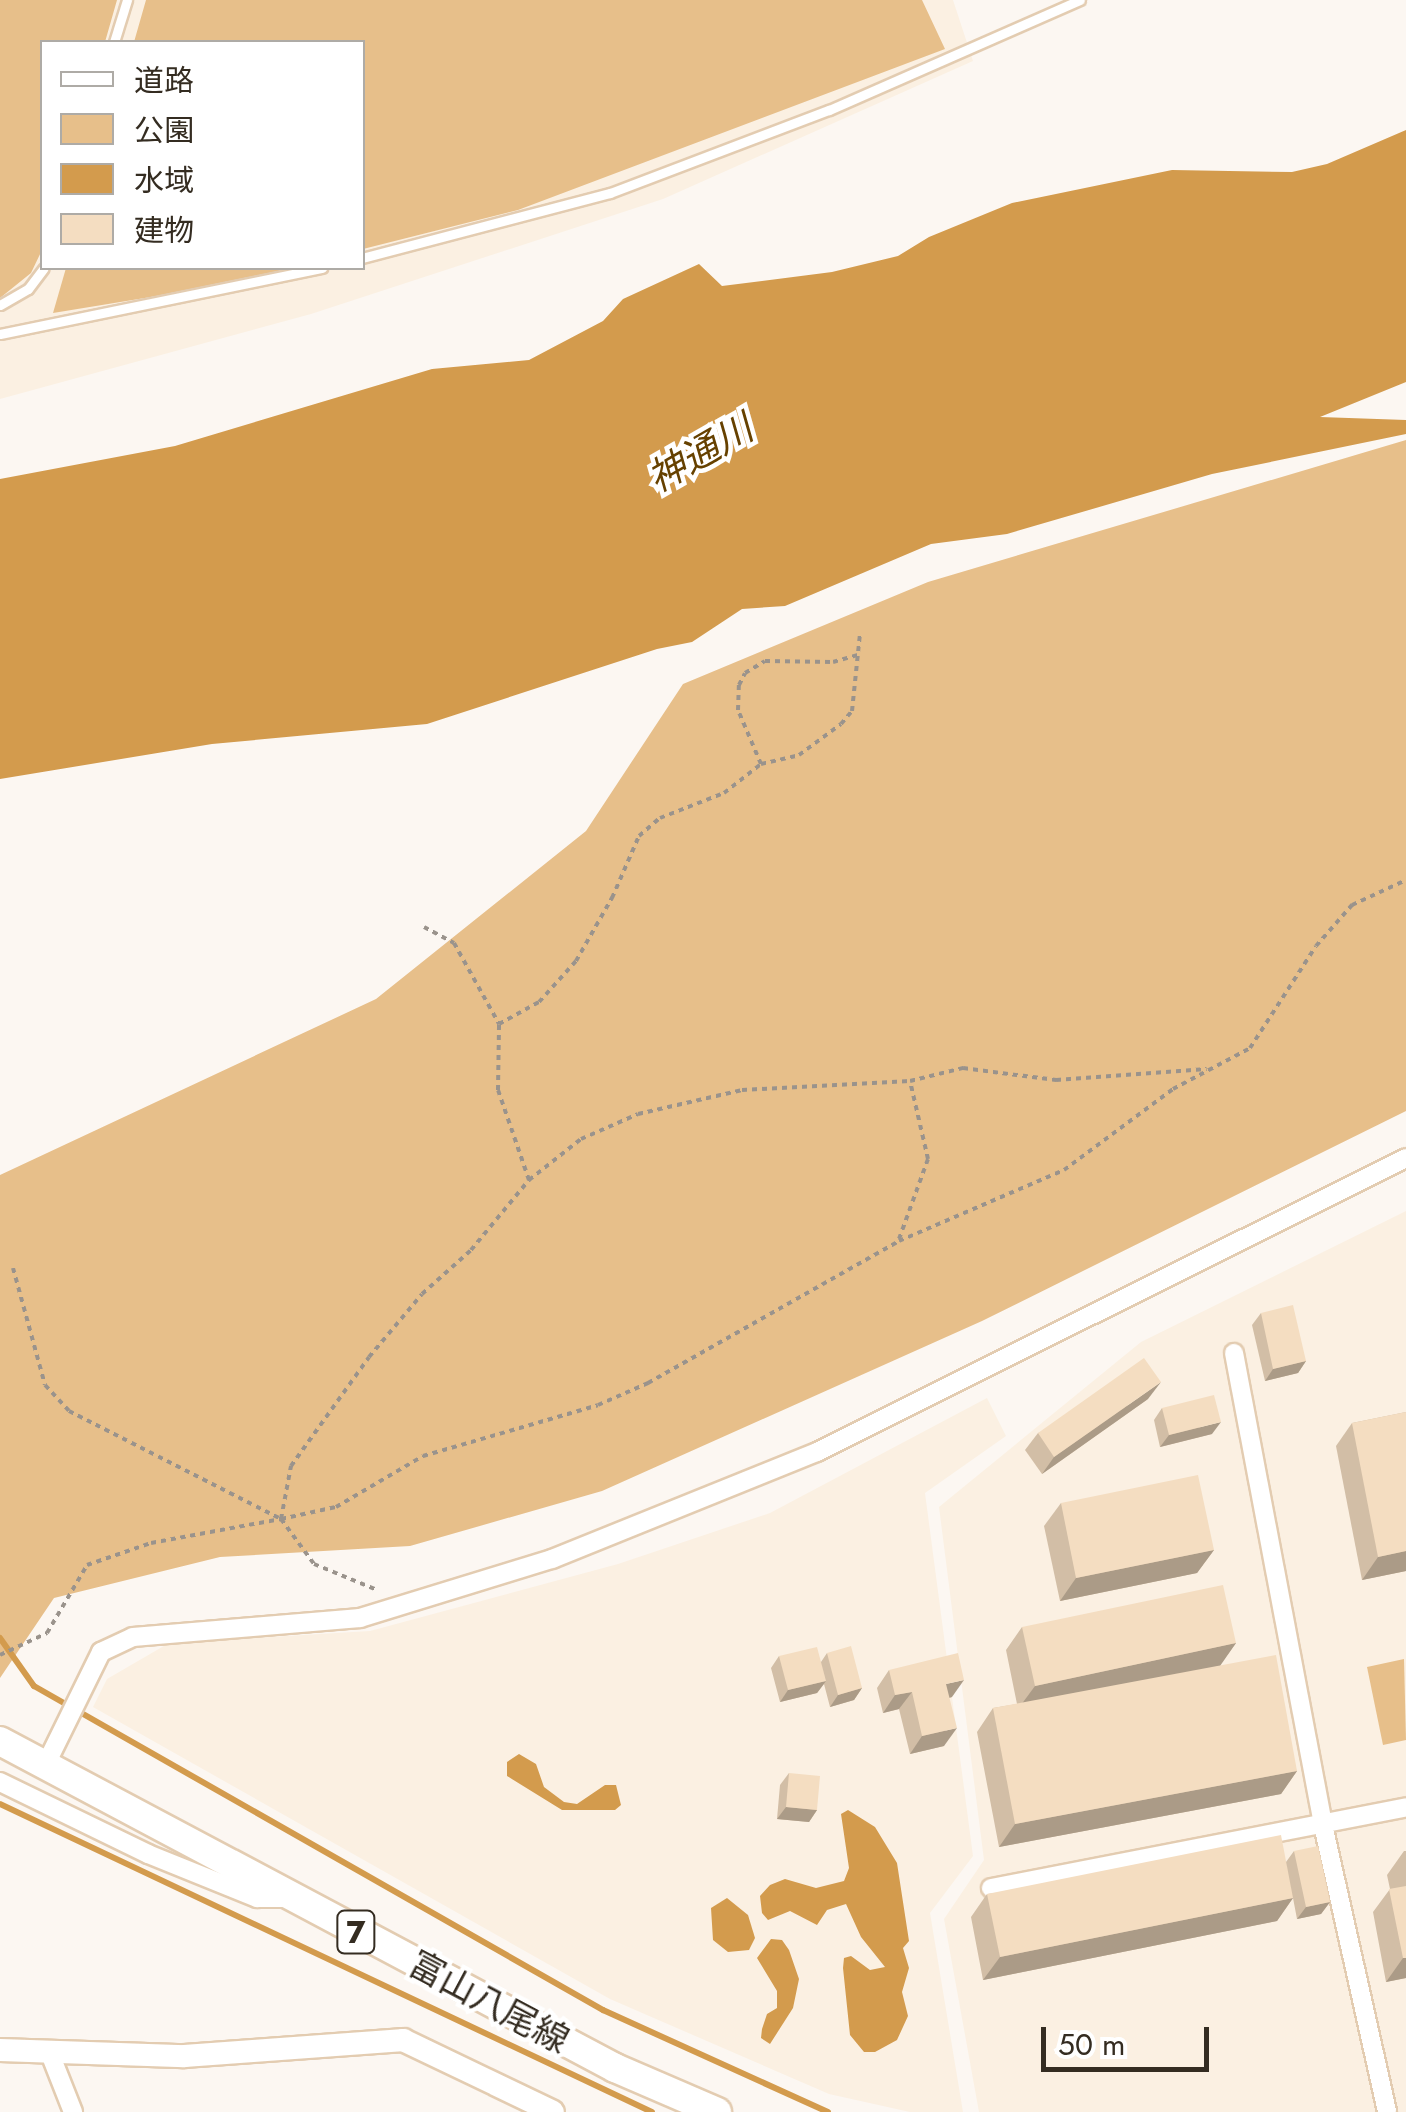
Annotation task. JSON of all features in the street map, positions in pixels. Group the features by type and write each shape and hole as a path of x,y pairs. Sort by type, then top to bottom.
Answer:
{"main road":[{"name":"富山八尾線","path":"0,1742 616,2068 717,2112"}],"street":[{"path":"46,1764 100,1652 134,1637 360,1618 552,1559 817,1452 1406,1158"},
{"path":"1234,1353 1323,1825 1387,2112"},
{"path":"0,1782 148,1854 257,1898 294,1898"},
{"path":"991,1888 1406,1807"},
{"path":"0,2050 185,2056 403,2040 553,2112"},
{"path":"48,2051 74,2112"}],"lane":[{"path":"115,40 127,0"},
{"path":"365,257 610,193 829,110 1080,0"},
{"path":"0,305 28,289 42,270"},
{"path":"0,334 312,270"}],"path":[{"path":"499,1024 538,1002 576,961 639,836 660,818 724,793 761,764 799,755 852,711 860,633"},
{"path":"761,764 738,710 739,684 745,673 765,661 834,662 859,654"},
{"path":"0,1655 47,1633 87,1565 151,1543 336,1507 423,1456 598,1405 648,1383 898,1240 1064,1170 1173,1088 1250,1048 1316,946 1352,906 1406,880"},
{"path":"424,927 454,943 499,1024 498,1090 529,1180"},
{"path":"280,1519 291,1466 370,1357 422,1294 471,1250 529,1180 581,1139 638,1114 742,1090 910,1081 963,1068 1056,1080 1213,1068"},
{"path":"898,1240 928,1159 910,1081"},
{"path":"13,1268 45,1384 69,1412 280,1519 314,1564 372,1584 392,1607"}],"shaded area":[{"path":"0,0 953,0 973,61 663,199 311,314 0,399"},
{"path":"1406,1211 1406,2112 979,2112 944,1919 984,1860 939,1507 1141,1342"},
{"path":"987,1398 1006,1436 925,1493 973,1856 930,1913 963,2112 910,2112 829,2094 610,1999 93,1707 107,1679 169,1643 370,1631 618,1564 770,1513"}],"green space":[{"path":"0,0 117,0 106,40 40,40 40,254 31,273 0,298"},
{"path":"146,0 922,0 945,49 518,210 365,248 365,40 135,40"},
{"path":"65,270 283,270 212,287 53,313"},
{"path":"1406,440 1406,1111 982,1321 602,1491 410,1546 220,1557 54,1598 0,1678 0,1175 376,999 586,831 683,684 928,582"},
{"path":"1404,1659 1406,1740 1383,1745 1367,1667"}],"water":[{"name":"神通川","path":"1406,130 1406,382 1320,417 1406,420 1406,434 1212,474 1007,534 931,544 785,606 742,609 692,642 657,649 427,724 212,744 0,779 0,479 175,446 432,369 529,360 603,321 623,299 699,264 722,286 832,272 898,256 929,237 1012,203 1172,170 1292,172 1327,164"},
{"path":"519,1754 536,1764 544,1787 564,1802 577,1804 605,1785 616,1785 621,1805 615,1810 562,1810 507,1776 507,1762"},
{"path":"848,1810 875,1827 897,1863 909,1941 903,1948 909,1968 902,1992 908,2016 897,2040 875,2052 864,2052 850,2035 844,1958 851,1956 870,1970 885,1967 861,1937 846,1904 827,1910 817,1925 790,1911 768,1920 762,1913 760,1896 770,1885 785,1879 816,1888 844,1881 849,1868 841,1814"},
{"path":"727,1898 748,1915 755,1938 749,1950 728,1952 713,1940 711,1908"},
{"path":"771,1939 782,1940 789,1950 799,1979 793,2008 770,2044 761,2038 762,2029 767,2014 777,2008 777,1991 757,1958"}],"building":[{"path":"1293,1305 1306,1361 1273,1369 1261,1313"},
{"path":"1144,1358 1161,1382 1054,1457 1038,1433"},
{"path":"1214,1395 1221,1422 1169,1435 1162,1408"},
{"path":"1406,1412 1406,1551 1378,1557 1352,1423"},
{"path":"1198,1475 1214,1550 1076,1578 1061,1503"},
{"path":"1223,1585 1236,1643 1035,1686 1022,1627"},
{"path":"851,1646 862,1688 838,1695 827,1653"},
{"path":"817,1647 826,1681 788,1690 779,1656"},
{"path":"958,1653 964,1680 946,1684 957,1728 922,1736 912,1692 895,1695 889,1670"},
{"path":"1276,1655 1297,1771 1015,1824 993,1708"},
{"path":"789,1773 820,1776 817,1810 786,1807"},
{"path":"1281,1835 1293,1898 1000,1957 987,1894"},
{"path":"1318,1846 1330,1902 1306,1907 1294,1851"},
{"path":"1406,1886 1406,1958 1403,1958 1389,1889"}],"waterway":[{"path":"0,1638 34,1686 603,2010 828,2112"},
{"path":"0,1804 652,2112"}]}
